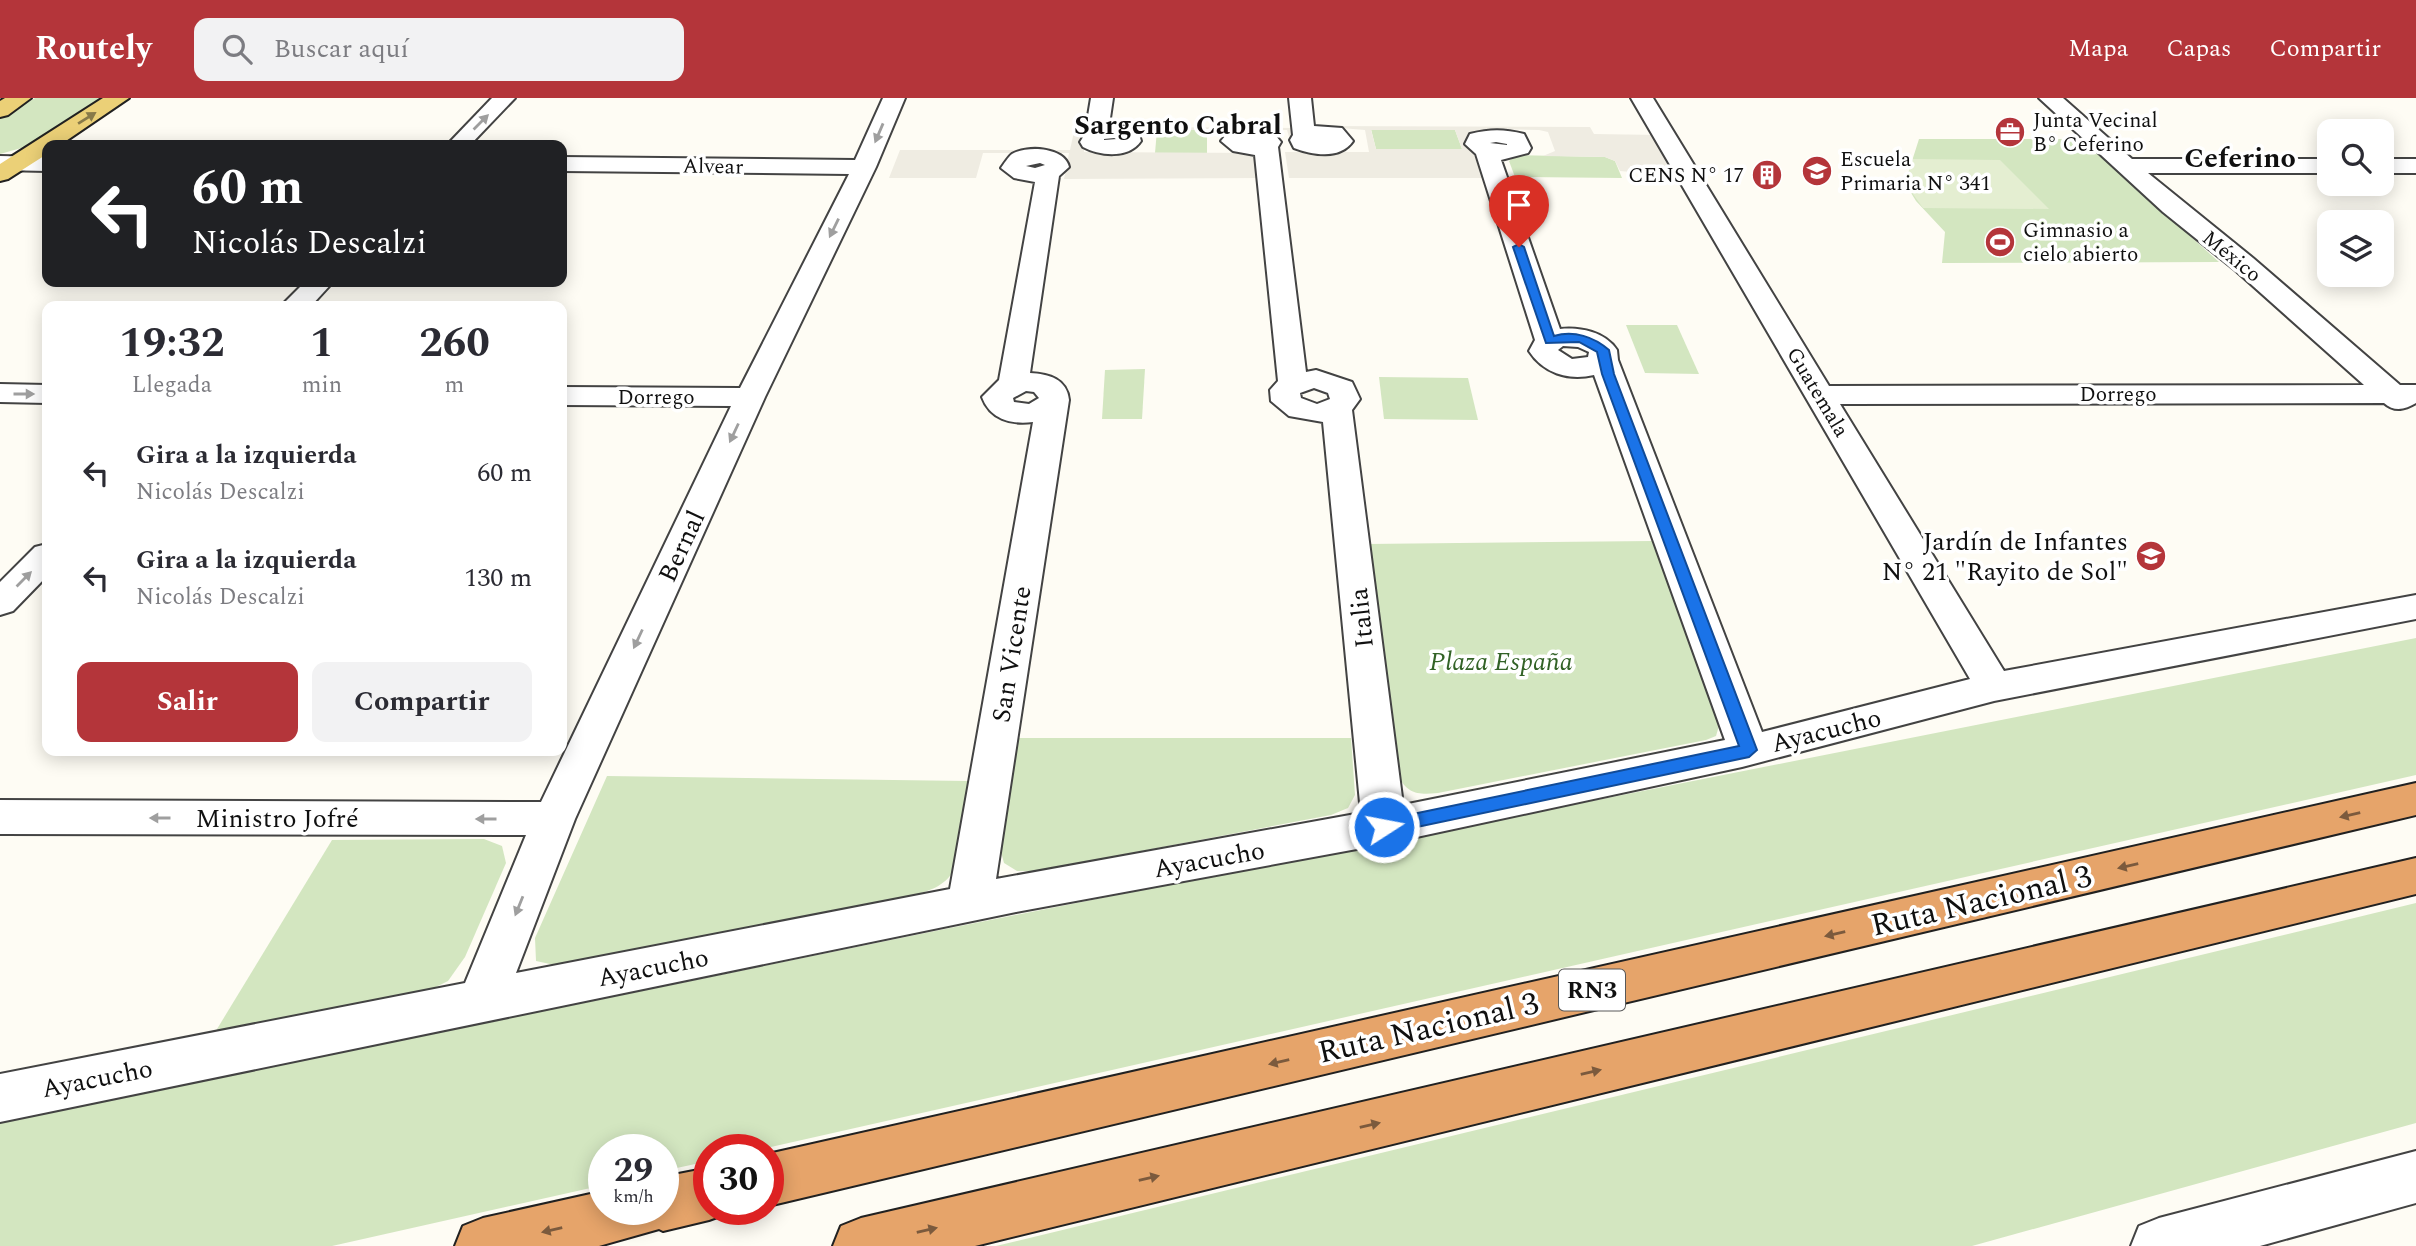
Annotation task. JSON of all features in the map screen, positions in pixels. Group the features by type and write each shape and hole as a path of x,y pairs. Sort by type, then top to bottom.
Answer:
{"highway":[{"name":"Ruta Nacional 3","path":"784,1176 2416,799"},
{"path":"861,1246 2416,876"},
{"path":"483,1246 588,1222"}],"main road":[{"path":"0,110 20,98"},
{"path":"49,140 118,98"},
{"path":"5,167 42,144"}],"street":[{"path":"463,140 504,98"},
{"name":"Bernal","path":"482,1000 554,820 750,397 864,167 894,98"},
{"path":"1097,134 1102,98"},
{"path":"1300,98 1304,135"},
{"name":"Guatemala","path":"1642,98 1994,687"},
{"name":"México","path":"2050,98 2126,166 2404,394 2416,414"},
{"name":"Italia","path":"1266,146 1293,384 1284,395 1290,406 1318,413 1337,409 1384,827"},
{"path":"1486,150 1550,341 1544,351 1553,362 1561,365 1591,367 1603,360 1749,750"},
{"path":"5,167 42,163"},
{"name":"Alvear","path":"567,164 864,167"},
{"path":"2126,166 2317,166"},
{"path":"2394,166 2416,166"},
{"name":"San Vicente","path":"970,904 1052,403 1035,412 1007,411 1001,407 997,397 1013,384 1048,173"},
{"path":"300,301 315,287"},
{"path":"0,393 42,394"},
{"name":"Dorrego","path":"1820,395 2404,394"},
{"name":"Dorrego","path":"567,396 750,397"},
{"path":"0,603 42,560"},
{"name":"Ayacucho","path":"0,1098 970,904 1384,827 1749,750 1994,687 2416,607"},
{"name":"Ministro Jofré","path":"0,817 554,820"},
{"path":"2159,1246 2416,1177"}],"green space":[{"path":"35,98 103,98 25,147 0,154 0,119"},
{"path":"1371,129 1455,130 1462,149 1376,149"},
{"path":"1157,130 1207,130 1207,154 1155,153"},
{"path":"1919,139 2082,139 2219,262 1942,263 1945,232 1916,201 1905,183"},
{"path":"1517,155 1605,157 1615,161 1622,178 1515,177 1509,161"},
{"path":"1913,159 2000,160 2049,209 1923,208 1905,183"},
{"path":"1626,325 1677,325 1699,374 1645,373"},
{"path":"1145,369 1142,419 1102,419 1105,370"},
{"path":"1379,377 1468,378 1478,420 1384,419"},
{"name":"Plaza España","path":"1652,541 1721,719 1716,736 1438,793 1425,794 1409,790 1398,775 1367,544"},
{"path":"2416,638 2416,775 784,1144 784,1134 693,1134 693,1164 679,1168 679,1134 588,1134 588,1189 332,1246 0,1246 0,1122 940,930"},
{"path":"1018,738 1351,738 1355,795 1348,808 1331,815 1036,871 1017,871 1004,863 1000,848"},
{"path":"607,776 968,781 954,870 946,880 931,890 564,967 536,961 535,938"},
{"path":"484,839 502,846 506,863 465,957 448,981 420,995 214,1034 332,840"},
{"path":"2416,903 2416,1123 1972,1246 996,1246"}],"shaded area":[{"path":"1317,126 1590,127 1594,134 1659,135 1678,167 1630,166 1631,172 1620,171 1615,161 1605,157 1543,156 1555,151 1548,132 1497,129 1497,133 1469,142 1483,178 1289,178 1285,152 1302,152 1291,143 1287,130 1122,130 1113,127 1296,128 1325,152 1369,152 1365,130","holes":["1371,130 1455,130 1462,149 1376,149"]},
{"path":"1075,127 1087,127 1084,152 1256,153 1262,178 1064,179 1069,153 983,153 976,178 889,178 900,150 1070,150"}],"place":[{"name":"Junta Vecinal B° Ceferino","path":"2010,132"},
{"name":"Escuela Primaria N° 341","path":"1817,171"},
{"name":"CENS N° 17","path":"1767,175"},
{"name":"Gimnasio a cielo abierto","path":"2000,242"},
{"name":"Jardín de Infantes N° 21 \"Rayito de Sol\"","path":"2151,556"}],"district":[{"name":"Sargento Cabral","path":"1178,124"},
{"name":"Ceferino","path":"2240,157"}],"route":[{"path":"1384,827 1749,750 1608,374 1603,350 1591,341 1581,338 1562,337 1550,341 1519,247"}]}
